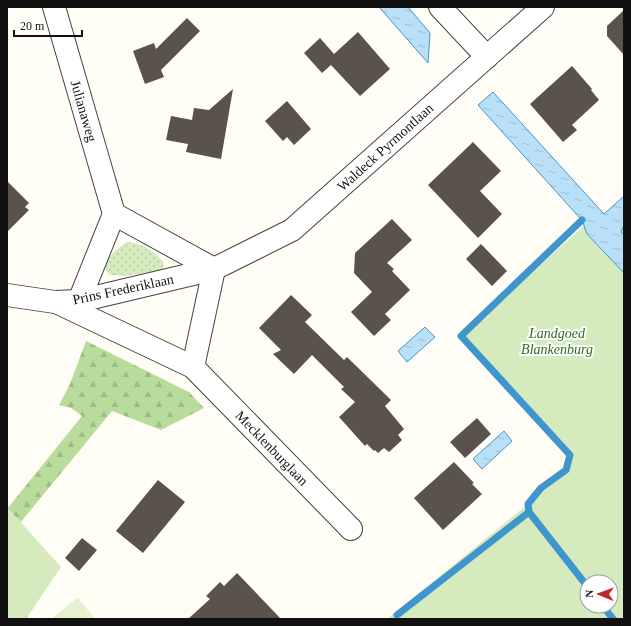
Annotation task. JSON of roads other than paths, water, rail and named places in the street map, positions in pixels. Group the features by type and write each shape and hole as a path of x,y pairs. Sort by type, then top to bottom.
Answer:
{"street":[{"name":"Julianaweg","path":"54,7 114,214"},
{"path":"440,7 487,56"},
{"name":"Waldeck Pyrmontlaan","path":"214,269 292,230 543,7"},
{"path":"78,301 114,214 214,269 194,367"},
{"name":"Prins Frederiklaan","path":"7,295 55,302 78,301 214,269"},
{"name":"Mecklenburglaan","path":"55,302 194,367 351,529"}],"water":[{"path":"379,7 408,7 430,33 428,63"},
{"path":"493,92 604,214 624,196 624,225 621,232 624,235 624,273 587,234 582,220 478,105"},
{"path":"425,327 435,337 407,362 398,351"},
{"path":"504,431 512,441 482,469 473,459"}],"waterway":[{"path":"579,576 529,512 528,504 541,488 566,470 570,455 461,336 582,220"},
{"path":"397,615 529,512"},
{"path":"609,614 613,619"}],"park label":[{"name":"Landgoed Blankenburg","path":"557,342"}]}
